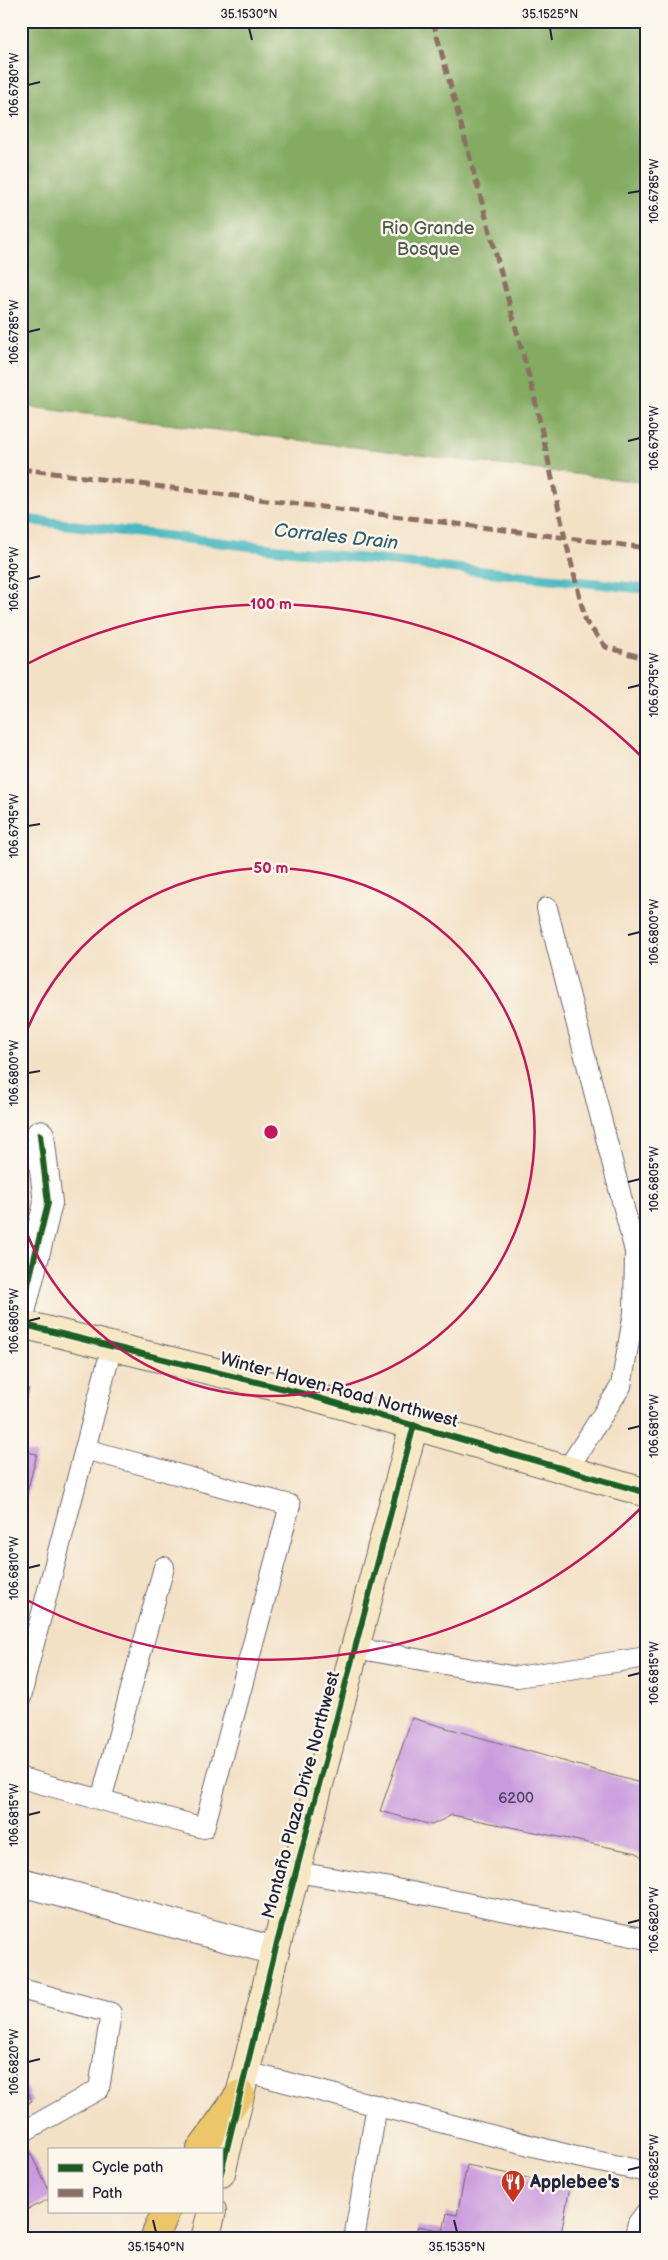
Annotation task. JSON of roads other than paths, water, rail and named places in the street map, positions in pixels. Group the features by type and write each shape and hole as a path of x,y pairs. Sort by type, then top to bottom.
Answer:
{"main road":[{"path":"202,2148 243,2083"},
{"path":"154,2239 166,2212"}],"street":[{"path":"21,1312 48,1203 40,1135"},
{"name":"Winter Haven Road Northwest","path":"21,1324 301,1393 647,1493"},
{"name":"Montaño Plaza Drive Northwest","path":"222,2169 275,1951 414,1425"},
{"path":"21,1882 275,1951"},
{"path":"206,2239 212,2212"}],"lane":[{"path":"547,908 636,1251 634,1312 621,1386 567,1470"},
{"path":"21,1696 24,1669 112,1346"},
{"path":"21,1778 204,1828 290,1505 85,1449"},
{"path":"101,1800 164,1567"},
{"path":"355,1648 516,1677 647,1657"},
{"path":"296,1872 391,1888 647,1939"},
{"path":"21,1989 111,2013 100,2089 21,2133"},
{"path":"243,2083 377,2105 563,2153 647,2172"},
{"path":"354,2239 377,2105"},
{"path":"634,2239 638,2222 647,2211"}],"waterway":[{"name":"Corrales Drain","path":"21,519 275,549 647,589"}],"place":[{"name":"Applebee's","path":"513,2203"}],"park label":[{"name":"Rio Grande Bosque","path":"428,238"}]}
